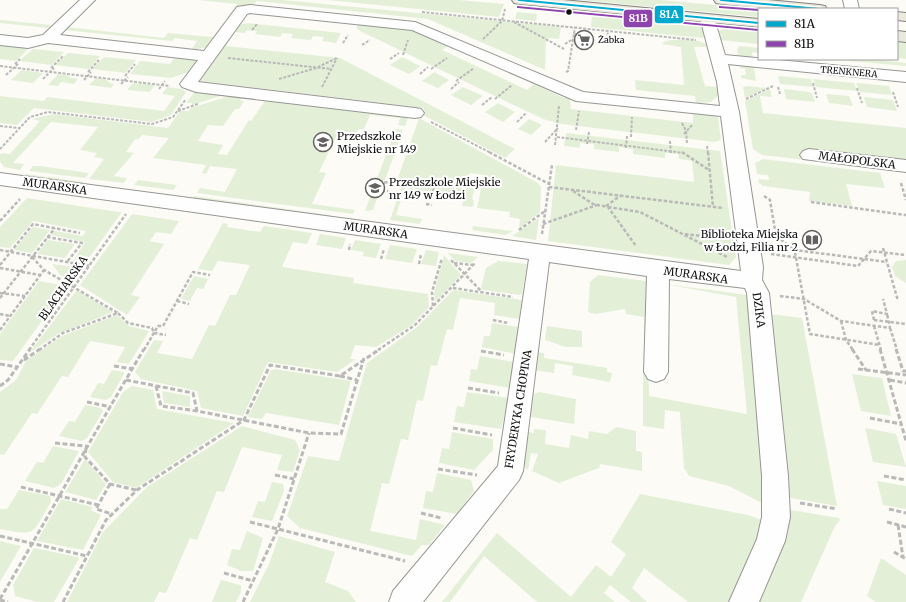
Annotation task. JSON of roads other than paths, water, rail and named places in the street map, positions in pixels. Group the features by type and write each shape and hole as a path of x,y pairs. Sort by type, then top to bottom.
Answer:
{"main road":[{"path":"721,0 809,8"},
{"path":"513,2 758,23"}],"street":[{"path":"48,38 88,0"},
{"path":"414,113 196,87 188,84 242,10 250,8 415,26 560,90 582,97 736,106"},
{"name":"DZIKA","path":"707,18 736,106 752,267 751,280 758,293 775,476 776,517 771,541 744,602"},
{"path":"0,40 28,43 48,38 208,56"},
{"name":"TRENKNERA","path":"720,59 906,77"},
{"name":"MAŁOPOLSKA","path":"809,155 906,166"},
{"name":"MURARSKA","path":"0,179 541,245 658,269 731,280 751,280"},
{"name":"FRYDERYKA CHOPINA","path":"404,602 510,471 541,245"},
{"path":"656,372 658,269"}],"place":[{"name":"Żabka","path":"584,40"},
{"name":"Przedszkole Miejskie nr 149","path":"323,142"},
{"name":"Przedszkole Miejskie nr 149 w Łodzi","path":"375,188"},
{"name":"Biblioteka Miejska w Łodzi, Filia nr 2","path":"812,240"}]}
